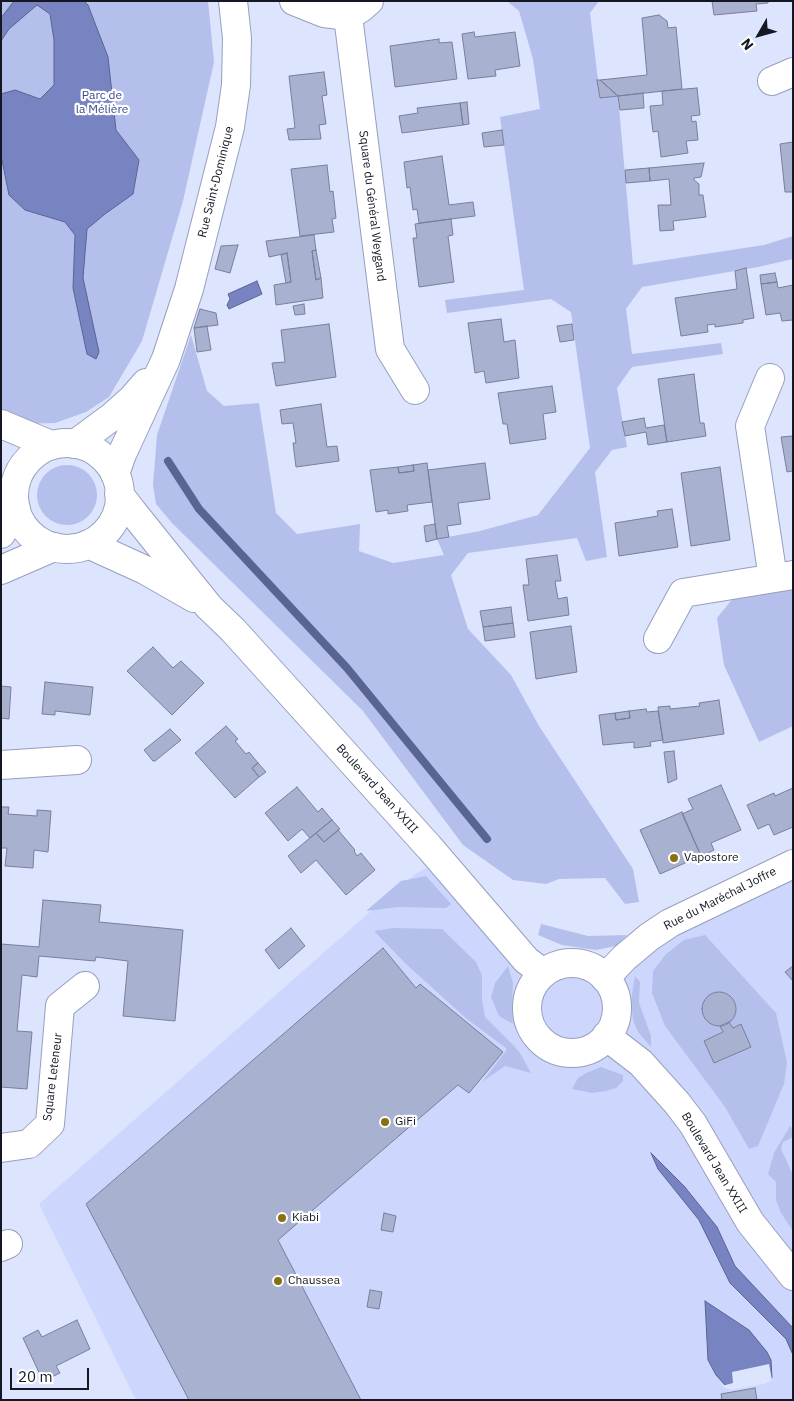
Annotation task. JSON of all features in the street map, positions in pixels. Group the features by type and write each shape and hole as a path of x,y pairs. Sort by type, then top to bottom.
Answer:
{"street":[{"name":"Rue Saint-Dominique","path":"117,484 122,454 166,359 189,289 230,127 236,85 237,47 233,1"},
{"path":"294,1 324,12 358,8"},
{"name":"Square du Général Weygand","path":"358,8 390,349 415,390"},
{"name":"Rue Saint-Dominique","path":"63,444 106,422 132,399 166,359"},
{"path":"658,639 683,592 783,576 750,426 770,378"},
{"path":"1,424 63,444 87,447 99,454 108,463 117,484 209,607"},
{"path":"1,534 10,488 27,461 38,451 63,444"},
{"path":"10,488 21,522 30,533 41,542 66,549 88,544 108,528 115,518 118,506 117,484"},
{"path":"88,544 145,570 209,607"},
{"path":"1,570 54,547"},
{"name":"Boulevard Jean XXIII","path":"209,607 233,630 423,840 526,960 543,973"},
{"path":"1,765 77,760"},
{"name":"Rue du Maréchal Joffre","path":"605,978 624,958 649,937 670,923 793,864"},
{"path":"564,963 575,963 586,965 605,978 613,992 617,1007 616,1018 606,1036 598,1044 577,1052 566,1052 554,1049 536,1035 530,1025 527,1003 530,991 543,973 564,963"},
{"name":"Square Leteneur","path":"1,1148 29,1144 50,1124 60,1006 85,986"},
{"name":"Boulevard Jean XXIII","path":"606,1036 641,1063 677,1103 693,1124 750,1222 793,1276"}],"shaded area":[{"path":"14,1 84,1 88,5 108,57 116,130 139,160 133,194 87,229 83,278 99,352 96,359 87,354 73,288 75,235 65,222 25,210 9,195 1,155 1,94 15,90 40,99 54,85 54,40 50,14 37,5 9,29 1,41 1,18"},
{"path":"257,281 262,294 229,309 227,305 230,299 228,294"},
{"path":"441,861 553,967 564,963 580,964 597,971 793,864 793,1400 136,1400 39,1204 372,910 415,874"},
{"path":"651,1153 684,1186 717,1227 735,1266 793,1328 793,1355 786,1339 730,1283 699,1220 658,1169"},
{"path":"705,1301 749,1330 767,1352 771,1360 772,1378 730,1387 725,1385 716,1375 708,1360"}],"green space":[{"name":"Parc de la Mélière","path":"1,1 208,1 214,62 183,201 142,341 109,397 86,412 55,423 19,424 1,415"},
{"path":"507,1 599,1 590,13 600,97 618,96 633,265 764,245 793,236 793,259 642,287 626,309 632,354 721,343 723,354 632,367 617,388 627,447 612,450 595,472 607,557 586,561 577,538 468,553 451,575 468,629 511,675 539,726 633,869 639,902 625,904 605,878 559,879 546,884 513,880 463,845 363,711 172,523 156,504 153,485 157,435 191,335 207,391 224,406 259,403 276,513 297,534 360,524 359,551 393,563 444,555 437,539 480,531 538,515 590,448 571,312 551,299 447,313 445,300 524,290 500,117 540,109 533,59 519,11"},
{"path":"67,465 79,467 92,478 97,495 95,507 84,520 67,525 55,523 42,512 37,495 39,483 50,470"},
{"path":"793,588 793,726 759,742 724,665 717,618 734,597"},
{"path":"426,876 451,904 446,908 398,907 366,911 401,881"},
{"path":"541,924 588,936 627,935 616,946 596,950 562,945 538,935"},
{"path":"393,928 442,929 476,962 482,975 482,999 485,1017 520,1053 531,1073 505,1066 482,1082 506,1051 506,1048 467,1019 406,964 374,931"},
{"path":"705,935 776,1013 787,1062 784,1084 758,1146 749,1149 725,1107 665,1026 652,993 653,971 666,954 684,940","holes":["718,992 725,993 736,1004 734,1017 729,1022 733,1028 741,1025 751,1047 714,1063 704,1041 723,1032 720,1026 714,1025 706,1019 703,1010 705,1001 712,994"]},
{"path":"508,966 513,983 513,1024 499,1016 491,997 495,983"},
{"path":"635,976 640,982 639,1003 651,1036 651,1047 638,1032 633,1020 631,1001"},
{"path":"601,1067 623,1075 623,1081 616,1088 606,1091 592,1093 572,1089 578,1078"},
{"path":"790,1126 793,1130 793,1137 783,1142 781,1149 793,1175 793,1231 781,1213 776,1200 776,1182 768,1174 774,1153"}],"pier":[{"path":"769,1364 772,1380 764,1384 730,1390 722,1386 733,1383 732,1372"}],"building":[{"path":"712,1 768,1 768,3 756,4 757,11 714,15"},
{"path":"659,15 667,21 668,28 676,27 682,89 618,96 600,80 647,75 642,18"},
{"path":"474,32 475,37 515,32 520,66 495,70 496,76 468,79 462,34"},
{"path":"439,39 439,43 452,42 457,79 395,87 390,46"},
{"path":"324,72 327,95 322,96 326,124 319,125 321,139 289,140 287,129 295,128 289,76"},
{"path":"597,80 600,80 618,96 600,98"},
{"path":"697,88 700,115 691,116 692,122 696,121 698,140 686,141 688,153 661,157 658,131 653,132 650,106 663,105 662,91"},
{"path":"643,93 644,108 620,110 618,96"},
{"path":"467,102 469,124 463,125 460,103"},
{"path":"460,103 463,125 402,133 399,116 418,113 417,108"},
{"path":"502,130 504,145 484,147 482,133"},
{"path":"793,142 793,192 785,192 780,144"},
{"path":"442,156 449,205 473,202 475,216 419,223 417,209 413,210 410,187 407,188 404,162"},
{"path":"704,163 701,177 694,178 694,180 699,184 699,195 703,195 706,217 673,221 674,230 660,231 658,205 671,205 669,179 650,181 649,168"},
{"path":"327,165 330,192 333,191 336,218 332,219 334,232 300,236 291,169"},
{"path":"649,168 650,181 626,183 625,170"},
{"path":"451,219 453,235 448,236 454,282 419,287 413,238 417,238 415,224"},
{"path":"314,235 316,250 312,251 316,280 321,278 323,298 276,305 274,285 291,282 287,253 269,257 266,241"},
{"path":"238,245 230,273 215,269 221,246"},
{"path":"316,250 321,278 316,280 312,251"},
{"path":"287,253 291,282 286,283 281,255"},
{"path":"746,268 754,318 743,320 743,323 715,327 715,324 707,325 708,332 681,336 675,298 737,289 735,271"},
{"path":"775,273 777,282 761,284 760,275"},
{"path":"777,282 778,288 793,285 793,320 782,321 780,313 766,315 761,284"},
{"path":"304,304 305,314 295,315 293,306"},
{"path":"200,309 216,313 218,325 194,328"},
{"path":"501,319 504,342 515,340 519,378 486,383 484,371 475,373 468,323"},
{"path":"329,324 336,377 276,386 272,363 285,362 281,330"},
{"path":"572,324 574,340 560,342 557,326"},
{"path":"207,326 211,350 197,352 194,328"},
{"path":"694,374 700,423 704,423 706,436 667,442 658,379"},
{"path":"552,386 556,412 543,414 546,439 510,444 507,424 503,424 498,393"},
{"path":"321,404 327,447 337,446 339,461 296,467 293,443 296,443 293,423 282,424 280,410"},
{"path":"644,418 646,428 664,425 667,442 648,445 646,432 625,436 622,422"},
{"path":"793,436 793,475 792,471 787,472 781,437"},
{"path":"427,463 432,502 407,505 408,511 388,514 388,510 376,512 370,470 398,467 399,473 414,471 413,465"},
{"path":"485,463 490,499 458,503 461,524 447,526 449,537 437,539 428,470"},
{"path":"413,465 414,471 399,473 398,467"},
{"path":"720,467 730,540 691,546 681,473"},
{"path":"672,509 678,547 619,556 615,523 658,516 657,511"},
{"path":"435,524 437,539 426,542 424,526"},
{"path":"557,555 561,581 555,581 558,599 567,597 569,615 528,621 523,585 529,585 526,559"},
{"path":"511,607 513,623 483,627 480,611"},
{"path":"513,623 515,637 485,641 483,627"},
{"path":"571,626 577,672 536,679 530,632"},
{"path":"153,647 173,668 181,661 204,683 172,715 127,671"},
{"path":"45,682 93,687 90,715 55,711 55,715 42,714"},
{"path":"1,686 11,687 9,719 1,718"},
{"path":"719,700 724,734 663,743 658,707 670,706 670,709 700,706 699,703"},
{"path":"646,709 647,712 658,711 663,740 650,742 651,746 634,748 634,742 603,745 599,715 615,713 616,720 630,718 629,711"},
{"path":"629,711 630,718 616,720 615,713"},
{"path":"226,726 238,739 235,741 246,754 249,752 258,763 252,768 259,777 235,798 195,753"},
{"path":"170,729 181,740 153,761 144,750"},
{"path":"674,751 677,779 668,783 664,752"},
{"path":"258,763 266,772 259,777 252,768"},
{"path":"721,785 741,830 711,843 714,850 701,856 682,814 693,809 688,799"},
{"path":"297,787 318,812 322,808 332,820 310,838 302,829 288,841 265,813"},
{"path":"793,788 793,827 774,835 769,824 758,829 747,805 774,793 775,796"},
{"path":"1,807 9,807 8,814 37,816 37,810 51,811 48,852 34,850 33,868 5,866 7,848 1,848"},
{"path":"682,812 701,856 660,874 640,830"},
{"path":"332,820 340,829 324,842 316,833"},
{"path":"338,830 355,850 357,856 361,853 375,870 346,895 316,860 301,873 288,856 316,833 324,842"},
{"path":"43,900 101,905 99,922 183,930 175,1021 123,1016 128,961 96,957 95,961 39,956 37,977 22,975 17,1031 32,1032 27,1089 1,1087 1,944 39,947"},
{"path":"291,928 305,946 279,969 265,950"},
{"path":"383,948 416,988 420,984 503,1052 469,1093 458,1085 278,1240 361,1400 189,1400 86,1204"},
{"path":"793,966 793,981 785,972"},
{"path":"719,992 731,997 736,1009 731,1021 719,1026 707,1021 702,1009 707,997"},
{"path":"729,1022 733,1028 741,1024 751,1047 714,1063 704,1041 723,1032 720,1026"},
{"path":"384,1213 396,1216 393,1232 381,1230"},
{"path":"370,1290 382,1292 379,1309 367,1307"},
{"path":"77,1320 90,1349 56,1366 60,1373 43,1381 23,1338 38,1330 42,1337"},
{"path":"755,1388 757,1400 722,1400 721,1394"}],"waterway":[{"path":"168,461 199,509 347,668 487,839"}],"place":[{"name":"Vapostore","path":"674,858"},
{"name":"GiFi","path":"385,1122"},
{"name":"Kiabi","path":"282,1218"},
{"name":"Chaussea","path":"278,1281"}]}
